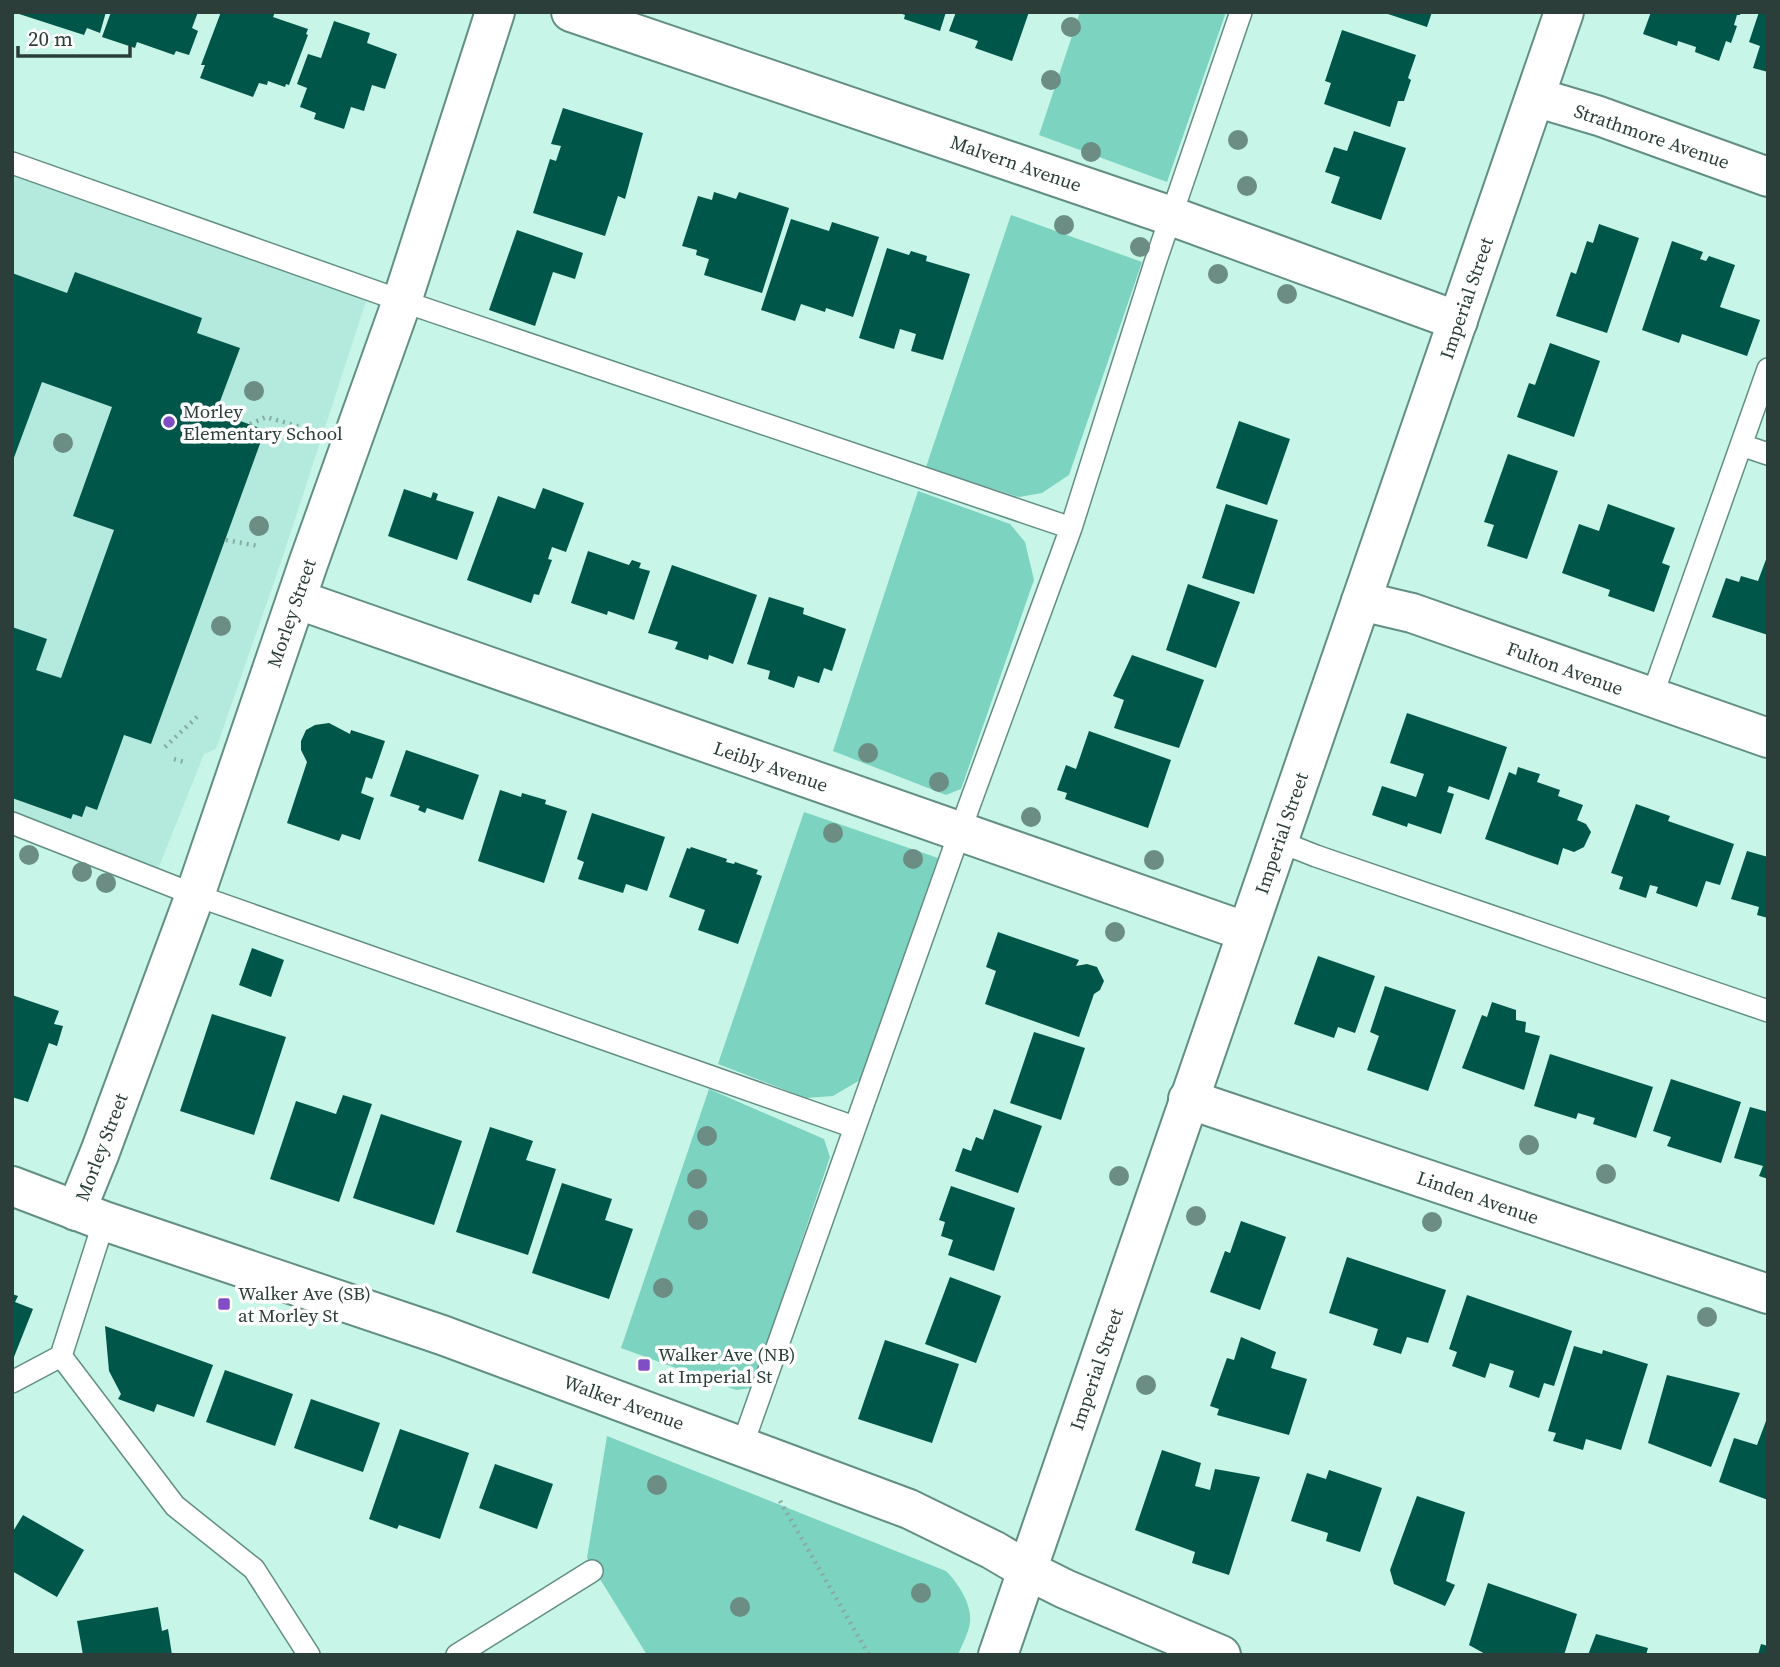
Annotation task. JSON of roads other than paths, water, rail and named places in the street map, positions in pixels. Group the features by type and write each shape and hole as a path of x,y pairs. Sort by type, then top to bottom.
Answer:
{"street":[{"name":"Morley Street","path":"90,1216 100,1152 195,895 402,301 495,12"},
{"name":"Malvern Avenue","path":"571,12 1171,216 1458,321"},
{"name":"Imperial Street","path":"998,1655 1564,12"},
{"name":"Strathmore Avenue","path":"1535,97 1599,116 1768,177"},
{"name":"Leibly Avenue","path":"296,600 1247,932"},
{"name":"Fulton Avenue","path":"1361,601 1412,613 1768,738"},
{"name":"Linden Avenue","path":"1188,1099 1768,1294"},
{"name":"Walker Avenue","path":"12,1185 90,1216 442,1335 909,1509 1071,1591 1221,1655"}],"lane":[{"path":"742,1446 960,832 1072,528 1171,216 1241,12"},
{"path":"12,163 402,301 1072,528"},
{"path":"1651,699 1768,369"},
{"path":"1741,445 1768,454"},
{"path":"12,822 195,895 854,1127"},
{"path":"1278,841 1768,1011"},
{"path":"90,1216 61,1356 175,1506 254,1569 309,1655"},
{"path":"12,1382 61,1356"},
{"path":"457,1655 592,1571"}],"place":[{"name":"Morley Elementary School","path":"169,422"},
{"name":"Walker Ave (SB) at Morley St","path":"224,1304"},
{"name":"Walker Ave (NB) at Imperial St","path":"644,1365"}]}
